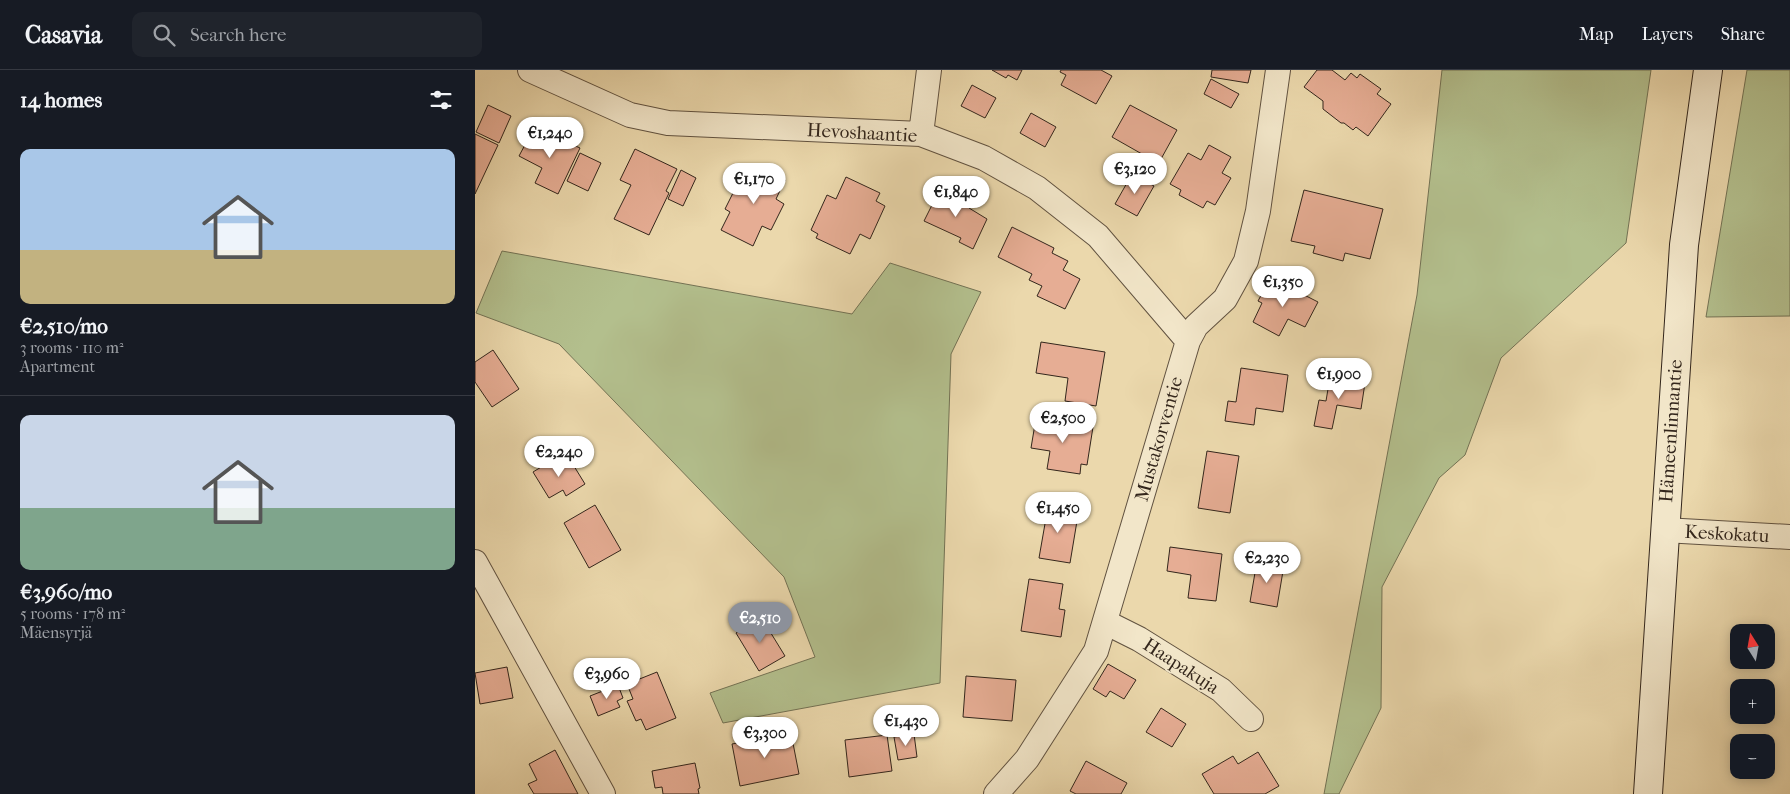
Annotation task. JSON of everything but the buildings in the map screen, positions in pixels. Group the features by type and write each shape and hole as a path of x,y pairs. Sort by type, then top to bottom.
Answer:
{"main road":[{"name":"Hämeenlinnantie","path":"1648,794 1684,245 1708,70"}],"street":[{"name":"Hevoshaantie","path":"530,70 630,115 669,123 921,134 984,158 1037,188 1098,236 1188,341"},
{"path":"921,134 929,70"},
{"name":"Mustakorventie","path":"996,794 1027,759 1096,651 1188,341 1196,326 1225,299 1246,261 1258,211 1278,70"},
{"name":"Keskokatu","path":"1664,530 1790,537"},
{"path":"475,562 603,794"},
{"name":"Haapakuja","path":"1105,622 1139,638 1221,690 1251,718"}],"green space":[{"path":"1442,70 1651,70 1626,243 1501,358 1465,455 1439,478 1382,587 1381,708 1339,794 1324,794 1417,295"},
{"path":"1747,70 1790,70 1790,316 1706,317"},
{"path":"502,251 852,314 890,263 981,292 951,354 940,683 723,723 710,693 815,657 784,577 559,344 476,313"}]}
